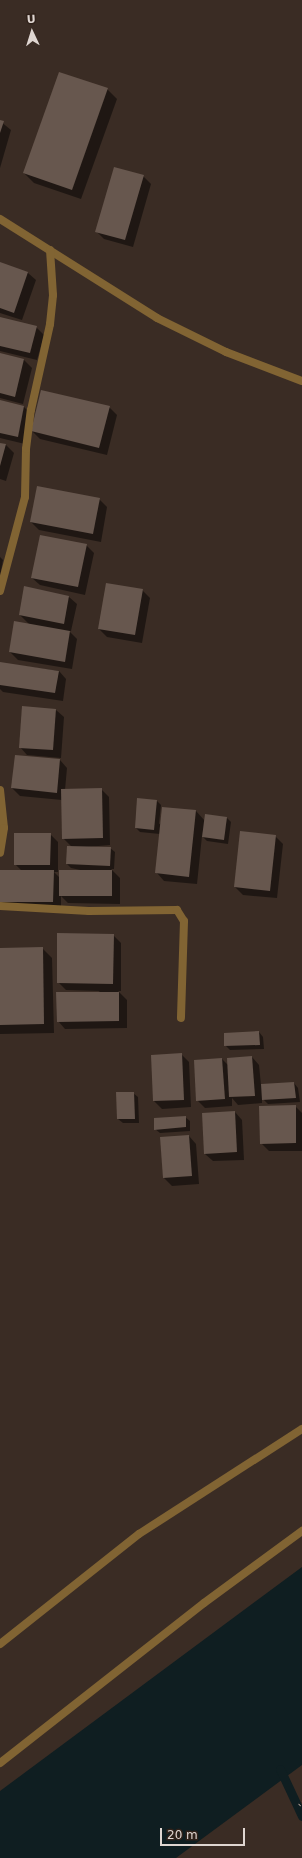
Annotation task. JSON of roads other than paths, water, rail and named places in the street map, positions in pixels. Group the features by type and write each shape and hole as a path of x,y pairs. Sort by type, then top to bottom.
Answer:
{"street":[{"path":"0,219 157,318 226,352 302,381"},
{"path":"0,591 25,497 26,449 31,410 50,324 53,295 50,250"},
{"path":"0,790 4,828 0,854"},
{"path":"0,906 89,911 176,910 184,921 181,1018"},
{"path":"0,1644 139,1534 302,1430"},
{"path":"0,1764 204,1603 302,1531"}],"waterway":[{"path":"280,1769 302,1816"}]}
